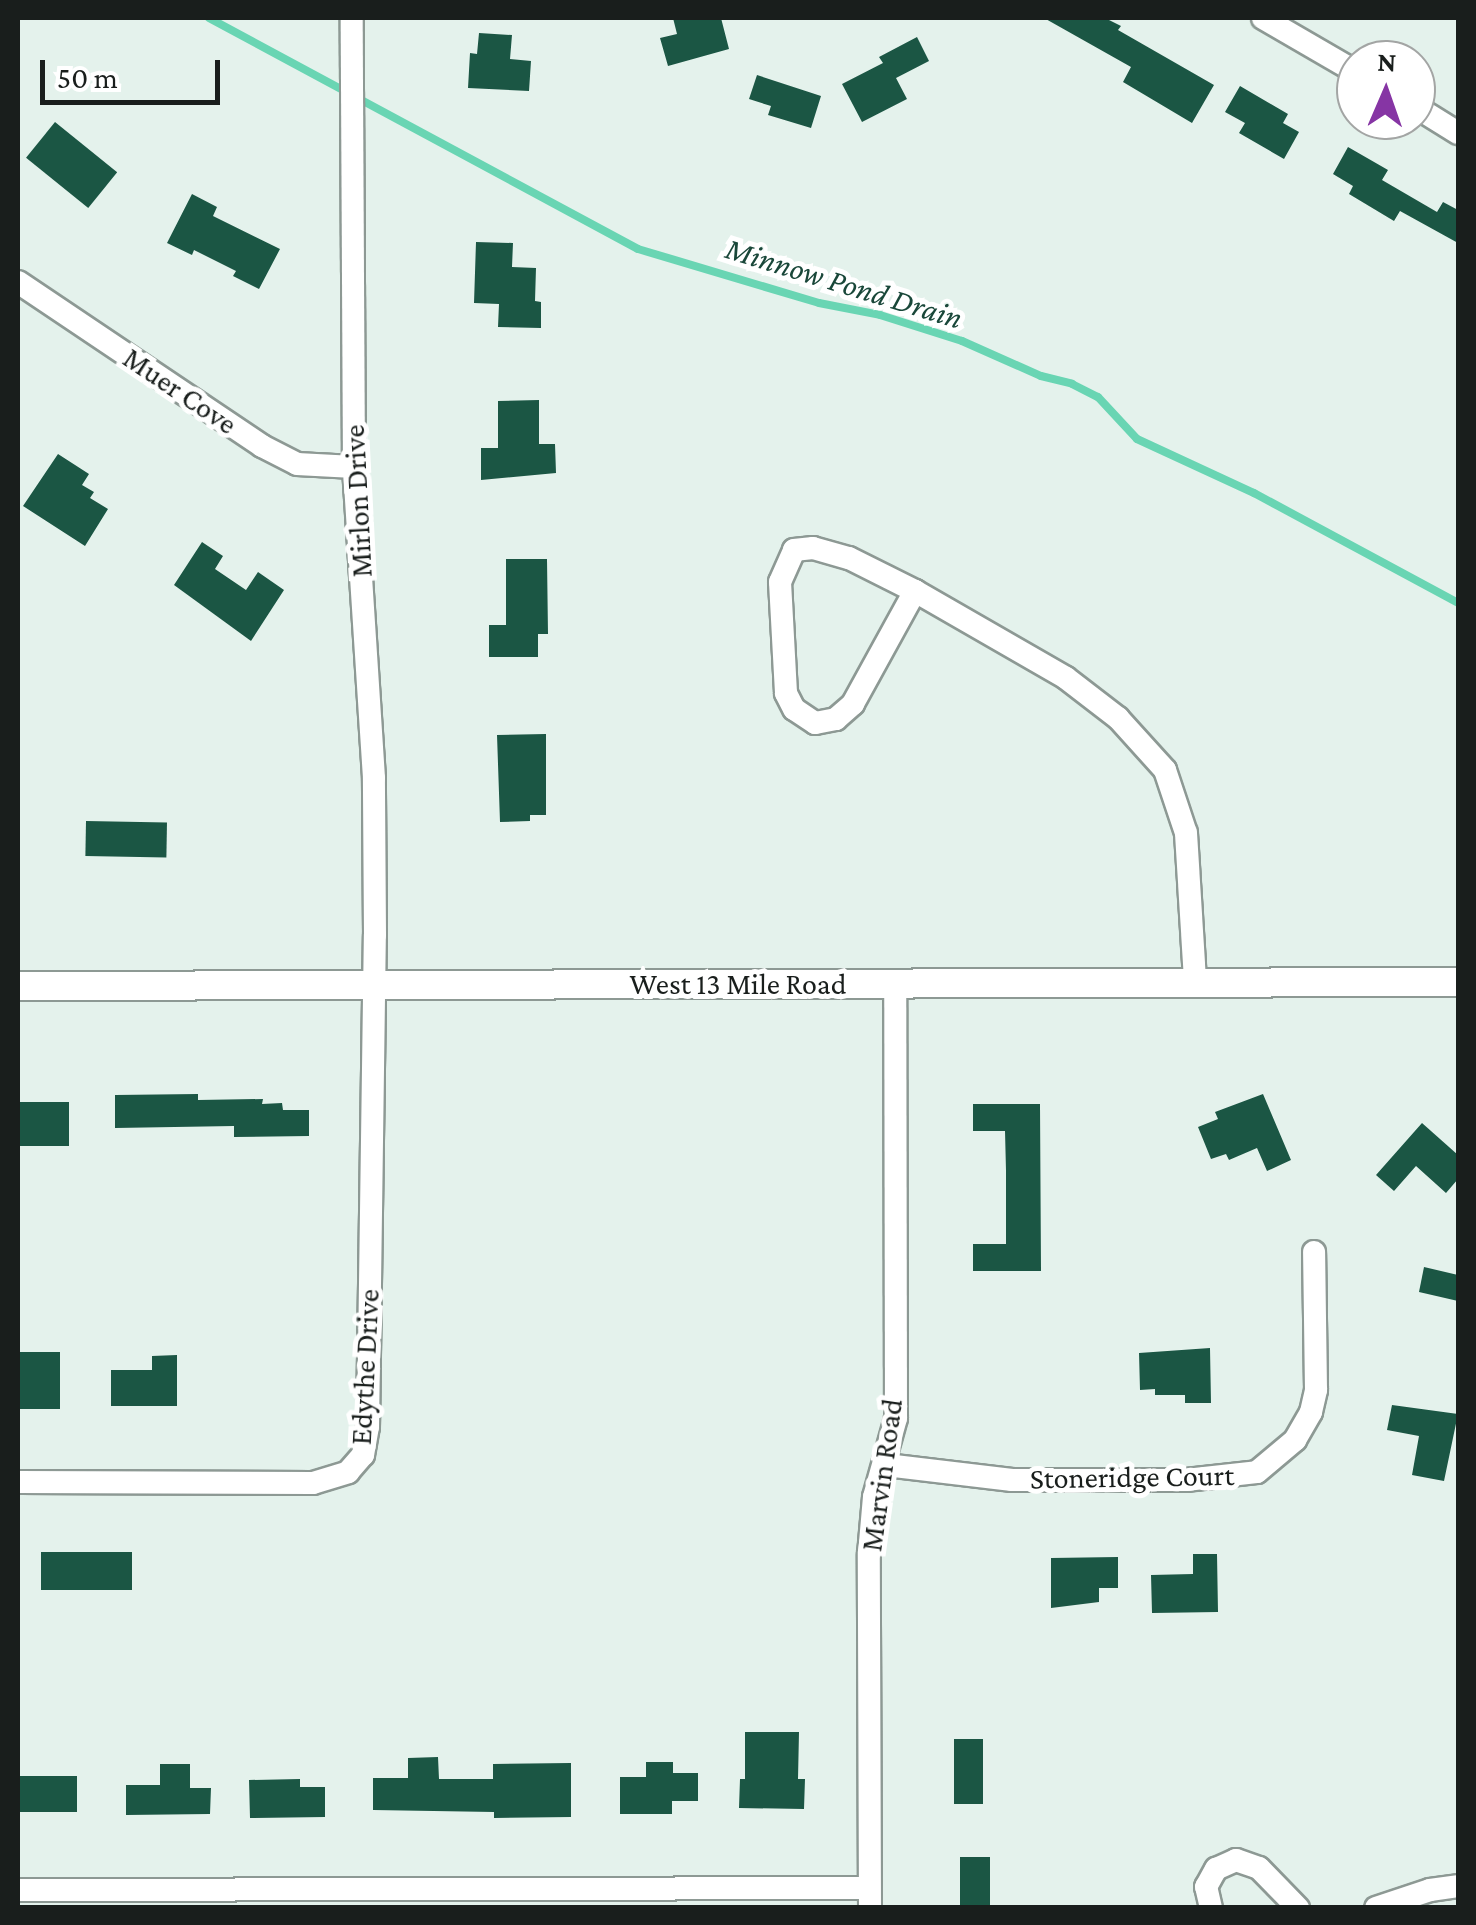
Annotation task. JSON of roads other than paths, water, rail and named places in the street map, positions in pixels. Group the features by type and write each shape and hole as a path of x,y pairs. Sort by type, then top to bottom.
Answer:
{"street":[{"name":"Mirlon Drive","path":"352,18 354,467 374,778 376,985"},
{"path":"1263,18 1336,60"},
{"path":"1436,120 1458,133"},
{"name":"Muer Cove","path":"18,282 262,446 297,464 354,467"},
{"path":"915,591 853,704 836,719 815,723 794,710 786,693 780,582 794,550 831,551 915,591 1066,678 1118,718 1164,770 1186,833 1196,982"},
{"name":"West 13 Mile Road","path":"18,986 1458,982"},
{"name":"Marvin Road","path":"870,1898 869,1554 874,1497 896,1418 895,983"},
{"name":"Edythe Drive","path":"18,1482 314,1483 348,1472 363,1455 368,1427 376,985"},
{"name":"Stoneridge Court","path":"886,1464 1012,1480 1186,1480 1244,1477 1257,1472 1296,1440 1310,1412 1316,1368 1314,1252"},
{"path":"1211,1908 1206,1887 1216,1869 1236,1860 1259,1868 1298,1908"},
{"path":"1376,1908 1430,1890 1458,1886"},
{"path":"18,1890 870,1898"}],"waterway":[{"name":"Minnow Pond Drain","path":"209,18 638,249 819,303 880,315 962,341 1041,376 1072,384 1098,397 1137,439 1254,493 1458,603"}]}
